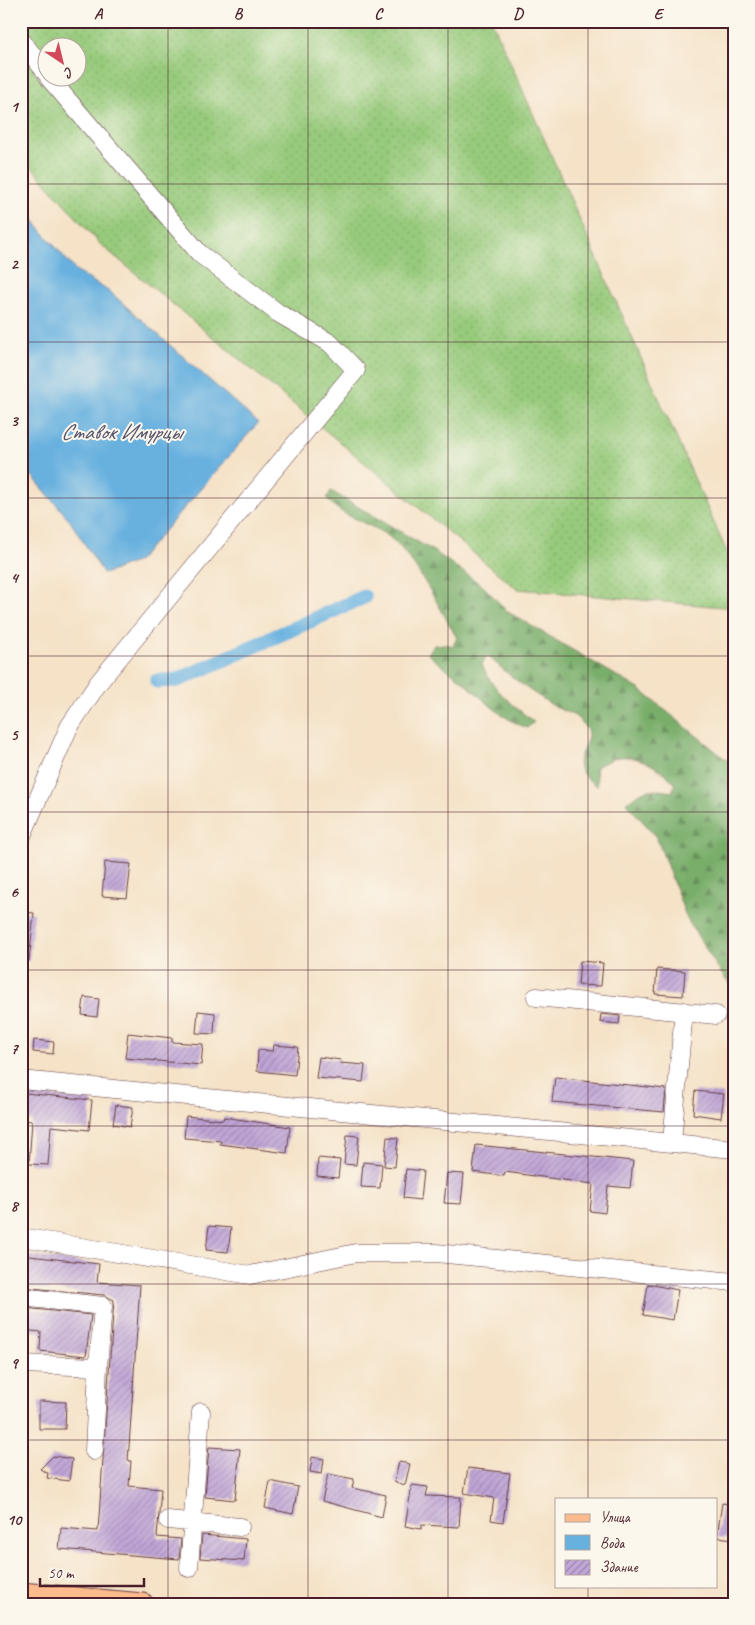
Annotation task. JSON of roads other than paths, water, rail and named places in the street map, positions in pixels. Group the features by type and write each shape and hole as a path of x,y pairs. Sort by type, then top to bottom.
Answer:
{"main road":[{"path":"21,1593 143,1604"}],"street":[{"path":"21,40 38,63"},
{"path":"21,838 69,727 110,669 356,370 330,343 278,313 200,254 58,88"},
{"path":"536,997 716,1015"},
{"path":"672,1142 684,1011"},
{"path":"21,1080 734,1149"},
{"path":"21,1237 250,1275 356,1253 436,1253 734,1282"},
{"path":"21,1297 103,1306 94,1451"},
{"path":"21,1364 98,1367"},
{"path":"189,1568 201,1412"},
{"path":"168,1520 240,1527"}],"water":[{"name":"Ставок Имурцы","path":"21,201 41,230 77,272 110,292 258,423 138,561 104,574 68,518 21,463"}],"waterway":[{"path":"157,681 178,680 364,597"}]}
